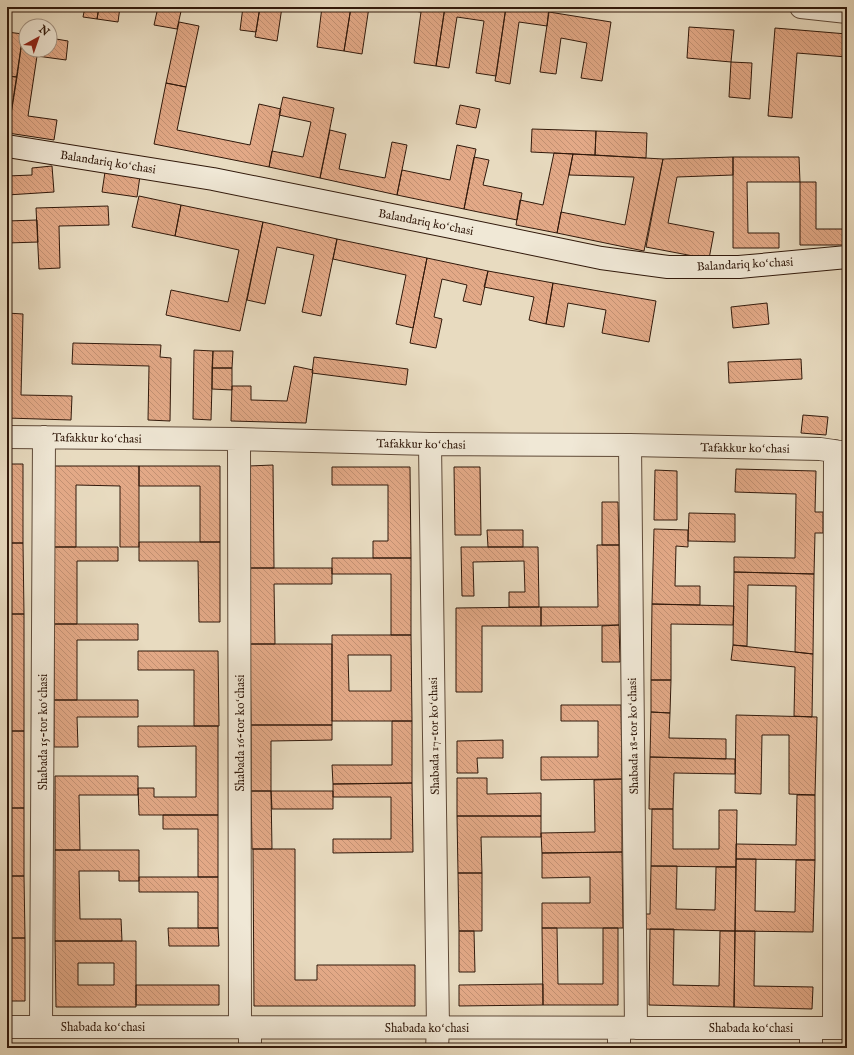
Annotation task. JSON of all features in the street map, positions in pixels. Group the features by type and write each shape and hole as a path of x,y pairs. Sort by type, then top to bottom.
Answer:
{"street":[{"path":"801,7 847,12"},
{"name":"Balandariq koʻchasi","path":"7,146 213,179 601,258 668,267 739,267 847,257"},
{"name":"Tafakkur koʻchasi","path":"7,437 239,439 430,444 630,445 820,449 841,452"},
{"name":"Shabada 15-tor koʻchasi","path":"42,1027 44,437"},
{"name":"Shabada 16-tor koʻchasi","path":"239,439 247,1034"},
{"name":"Shabada 17-tor koʻchasi","path":"430,444 438,1038"},
{"name":"Shabada 18-tor koʻchasi","path":"625,1034 630,445"},
{"path":"841,452 841,1028"},
{"name":"Shabada koʻchasi","path":"7,1027 438,1038 625,1034 811,1038 841,1028"}],"building":[{"path":"85,7 99,7 97,19 83,17"},
{"path":"99,7 120,7 118,22 97,19"},
{"path":"158,7 182,7 177,29 154,25"},
{"path":"243,7 260,7 256,32 240,30"},
{"path":"260,7 282,7 277,41 255,37"},
{"path":"322,7 351,7 344,51 317,47"},
{"path":"351,7 369,7 362,54 344,51"},
{"path":"385,7 445,7 436,66 414,63 421,12"},
{"path":"445,7 506,7 496,76 476,73 484,21 457,17 449,68 436,66"},
{"path":"506,7 549,7 547,26 519,22 510,84 495,81"},
{"path":"549,12 611,22 602,81 581,78 587,43 561,38 556,74 540,72"},
{"path":"179,22 199,26 186,87 166,83"},
{"path":"689,27 734,30 731,62 687,58"},
{"path":"775,28 847,34 847,57 797,53 792,118 768,116"},
{"path":"7,32 18,33 18,58 20,58 17,77 7,76"},
{"path":"58,39 68,41 66,60 52,58 58,58"},
{"path":"19,58 37,58 28,116 57,120 54,140 8,133"},
{"path":"731,62 752,63 750,99 729,97"},
{"path":"7,76 17,77 8,133 7,133"},
{"path":"166,83 186,87 177,130 250,145 259,104 281,109 269,167 154,144"},
{"path":"283,97 334,108 320,178 269,167 272,151 303,157 311,122 279,115"},
{"path":"460,105 480,109 476,128 456,124"},
{"path":"532,129 596,131 595,155 531,152"},
{"path":"330,130 346,134 339,169 385,178 392,142 407,145 397,195 320,178"},
{"path":"596,131 647,133 646,158 595,155"},
{"path":"457,145 476,149 464,209 397,195 402,170 450,180"},
{"path":"554,153 573,154 557,233 516,225 520,200 543,205"},
{"path":"573,154 663,159 644,251 557,233 561,212 625,225 634,177 569,175"},
{"path":"474,157 489,160 483,185 522,193 517,220 464,209"},
{"path":"733,157 799,157 800,182 747,182 748,233 779,233 779,248 733,248"},
{"path":"733,157 733,175 677,177 668,223 714,232 709,259 646,247 663,159"},
{"path":"52,166 54,192 7,195 7,176 32,175 32,168"},
{"path":"105,172 140,176 137,197 102,192"},
{"path":"800,182 816,182 816,229 847,229 847,245 800,245"},
{"path":"139,196 181,205 175,236 132,227"},
{"path":"181,205 263,222 240,331 166,315 171,290 228,302 239,250 175,236"},
{"path":"108,206 109,225 59,226 60,268 39,269 36,208"},
{"path":"37,220 38,242 7,243 7,221"},
{"path":"263,222 337,239 321,316 302,312 314,255 277,247 265,304 247,300"},
{"path":"337,239 427,258 413,328 396,324 406,275 333,259"},
{"path":"427,258 488,271 481,305 463,301 467,285 442,279 434,317 442,319 436,348 410,343"},
{"path":"488,271 553,283 546,324 529,320 534,297 484,287"},
{"path":"553,283 656,301 649,342 602,333 606,310 568,303 564,327 546,324"},
{"path":"767,303 769,324 733,328 731,307"},
{"path":"7,313 23,314 21,395 72,396 71,420 7,418"},
{"path":"73,343 161,345 160,357 171,358 170,421 148,420 149,366 72,364"},
{"path":"194,350 213,351 211,420 193,419"},
{"path":"213,351 233,351 232,368 212,368"},
{"path":"314,357 408,369 406,385 312,373"},
{"path":"801,359 802,379 729,383 728,362"},
{"path":"294,366 313,370 306,423 231,421 232,386 251,386 251,400 287,401"},
{"path":"212,368 232,368 232,390 212,389"},
{"path":"803,415 828,417 826,435 801,433"},
{"path":"7,464 23,464 23,543 7,543"},
{"path":"273,465 274,568 250,568 249,466"},
{"path":"53,466 139,466 139,547 120,547 120,486 76,485 76,547 54,547"},
{"path":"139,466 220,466 220,542 200,542 200,486 139,486"},
{"path":"332,467 410,467 411,558 373,558 373,541 388,541 388,485 332,485"},
{"path":"454,467 480,467 481,535 455,535"},
{"path":"736,469 816,471 815,512 823,512 823,533 815,533 814,574 734,572 734,557 795,558 796,494 735,492"},
{"path":"655,470 677,471 677,520 654,520"},
{"path":"847,480 847,581 846,581"},
{"path":"602,502 618,502 619,545 602,545"},
{"path":"689,513 735,514 735,542 688,541"},
{"path":"654,529 688,530 688,547 676,546 675,586 700,586 700,605 652,604"},
{"path":"487,530 523,530 523,547 488,547"},
{"path":"139,542 220,542 220,622 199,622 198,561 139,561"},
{"path":"7,543 23,543 24,614 7,614"},
{"path":"597,545 619,545 619,625 541,626 541,607 598,607"},
{"path":"54,547 118,547 118,561 77,561 77,624 54,624"},
{"path":"461,547 538,547 539,607 509,607 509,592 525,592 524,561 473,562 474,596 462,596"},
{"path":"332,558 411,558 411,635 391,635 391,574 332,574"},
{"path":"250,568 332,568 332,584 274,584 275,644 250,644"},
{"path":"734,572 814,574 813,654 795,652 796,586 748,585 747,646 733,645"},
{"path":"847,581 847,645 846,645"},
{"path":"652,604 734,606 733,625 671,624 671,680 651,680"},
{"path":"541,607 541,626 482,626 482,692 456,692 456,608"},
{"path":"7,614 24,614 24,731 7,731"},
{"path":"54,624 138,624 138,640 77,640 77,700 54,700"},
{"path":"619,625 620,662 602,662 602,626"},
{"path":"332,635 411,635 412,721 332,721","holes":["348,655 391,655 391,691 349,691"]},
{"path":"250,644 332,644 332,725 251,725"},
{"path":"733,645 813,654 812,717 794,716 795,667 731,660"},
{"path":"847,645 847,718 846,718"},
{"path":"138,651 218,651 219,726 194,726 194,670 138,670"},
{"path":"651,680 671,680 670,713 651,712"},
{"path":"54,700 138,700 138,717 77,717 78,747 54,747"},
{"path":"561,705 621,705 622,779 541,780 541,757 598,757 598,721 561,721"},
{"path":"651,712 670,713 669,738 726,739 726,759 650,757"},
{"path":"736,715 817,717 815,795 789,794 789,735 762,735 761,794 735,793"},
{"path":"846,718 847,718 847,794"},
{"path":"392,721 412,721 412,783 333,784 332,765 392,765"},
{"path":"251,725 332,725 332,740 271,741 271,791 251,791"},
{"path":"138,726 218,726 218,815 139,815 138,788 154,788 154,797 196,797 196,746 138,747"},
{"path":"7,731 24,731 24,808 7,808"},
{"path":"503,740 503,758 477,758 478,773 457,773 457,741"},
{"path":"650,757 735,759 735,774 674,773 673,809 649,809"},
{"path":"55,776 138,776 138,795 79,795 80,850 55,850"},
{"path":"457,778 487,778 487,794 541,793 541,816 457,816"},
{"path":"622,779 622,852 542,853 541,833 595,832 594,780"},
{"path":"412,783 413,852 333,853 333,839 391,839 391,797 333,797 333,784"},
{"path":"251,791 271,791 272,849 252,849"},
{"path":"271,791 333,791 333,809 272,809"},
{"path":"797,795 815,795 815,860 736,859 736,844 796,845"},
{"path":"7,808 24,808 24,876 8,876"},
{"path":"652,809 673,809 673,849 719,849 719,810 737,810 736,867 651,866"},
{"path":"163,815 218,815 218,877 198,877 198,829 163,829"},
{"path":"457,816 541,816 541,837 481,837 482,873 458,873"},
{"path":"253,849 295,849 295,980 317,980 317,965 415,965 415,1006 254,1006"},
{"path":"55,850 139,850 139,881 119,881 119,871 79,871 80,919 121,919 122,941 55,941"},
{"path":"622,852 623,928 542,928 542,903 590,903 590,877 542,878 542,853"},
{"path":"736,859 756,859 755,911 795,912 796,860 815,860 813,932 735,931"},
{"path":"651,866 677,866 676,909 715,910 716,867 736,867 735,931 644,929 644,914 650,914"},
{"path":"458,873 482,873 482,931 459,931"},
{"path":"7,876 24,876 25,938 7,938"},
{"path":"139,877 218,877 218,928 198,928 198,892 139,892"},
{"path":"168,928 218,928 219,946 169,946"},
{"path":"542,928 557,928 558,984 603,984 603,928 618,928 618,1005 543,1005"},
{"path":"650,929 674,929 673,985 719,986 720,931 735,931 734,1007 649,1005"},
{"path":"459,931 474,931 475,972 459,972"},
{"path":"735,931 755,931 754,986 813,987 812,1009 734,1007"},
{"path":"7,938 25,938 25,1001 7,1001"},
{"path":"55,941 136,941 136,1007 56,1007","holes":["78,963 114,963 114,985 78,985"]},
{"path":"543,984 543,1005 459,1006 459,985"},
{"path":"136,985 219,985 219,1005 136,1005"}]}
